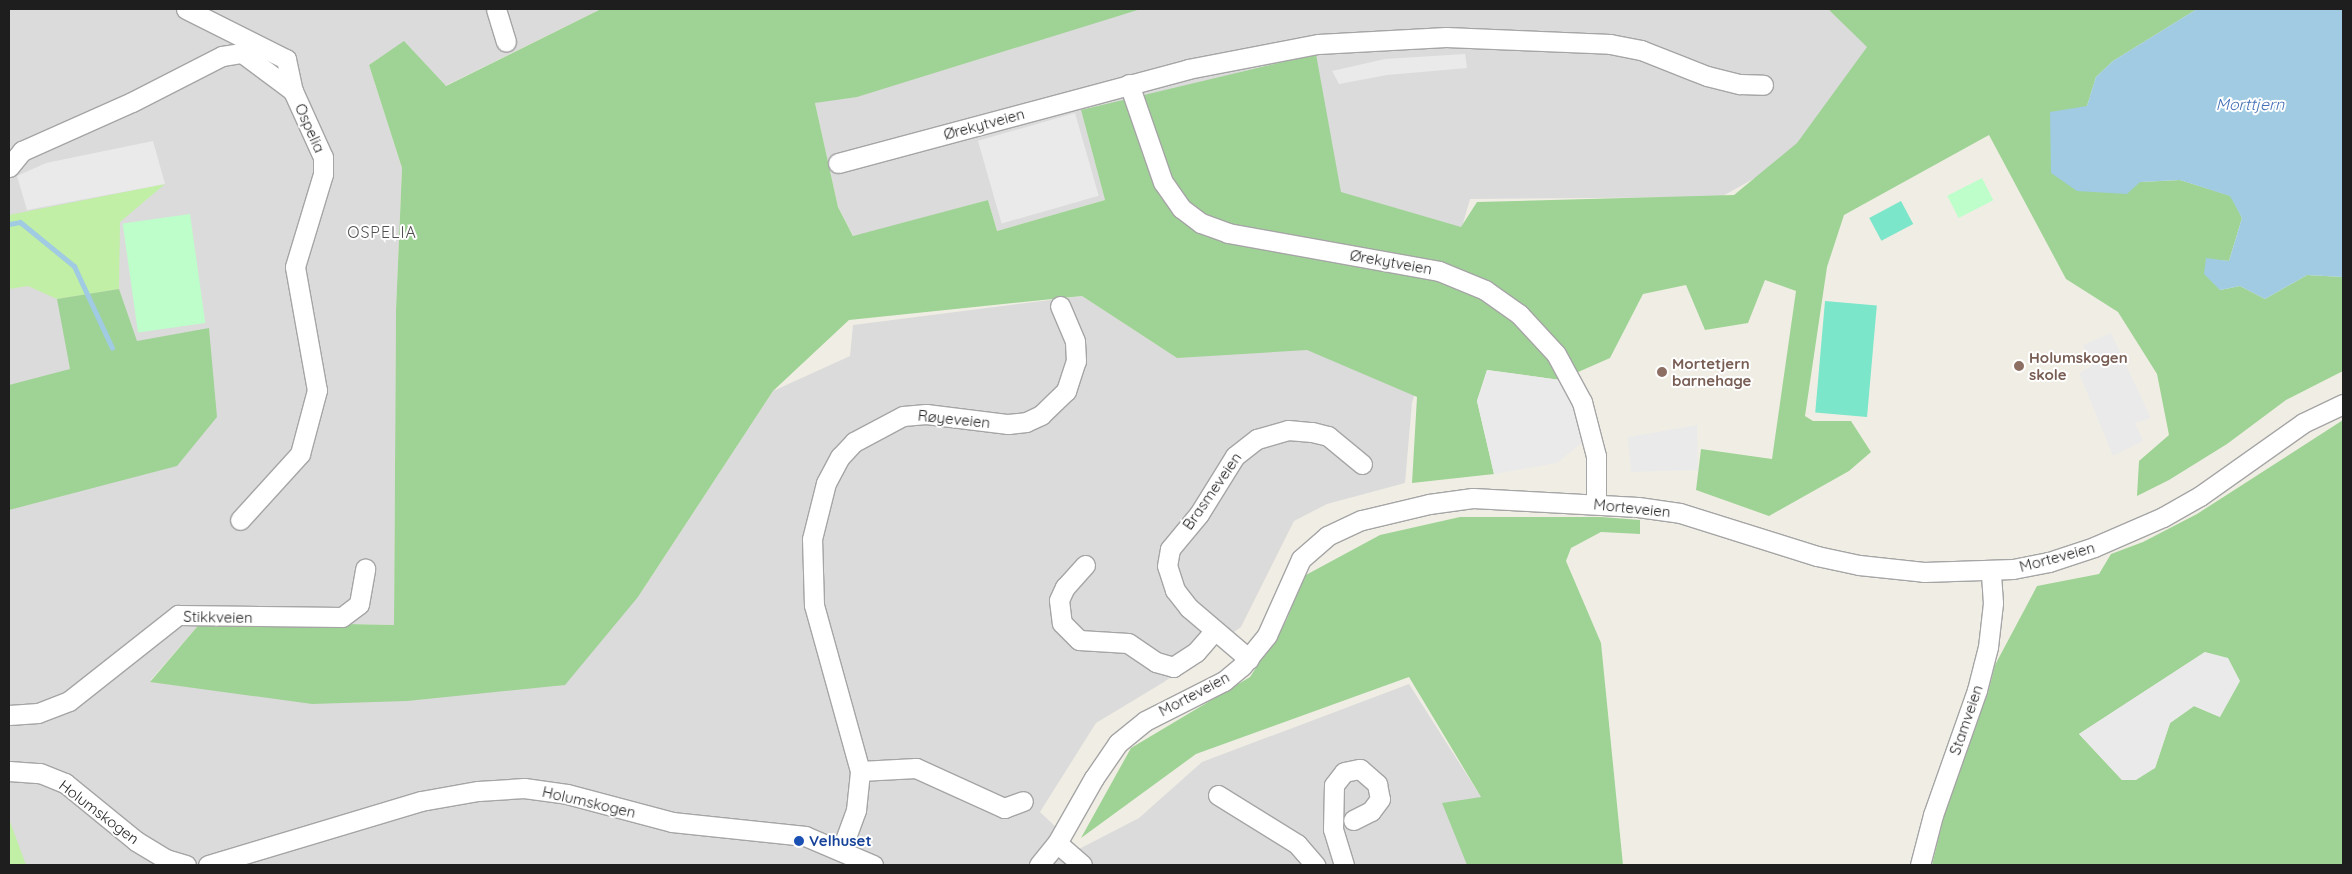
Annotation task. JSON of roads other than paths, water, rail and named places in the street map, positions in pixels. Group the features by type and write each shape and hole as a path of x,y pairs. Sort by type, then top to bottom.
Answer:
{"street":[{"path":"186,9 286,59 293,92"},
{"path":"496,9 506,42"},
{"name":"Ørekytveien","path":"838,163 1129,84 1279,50 1318,44 1446,37 1610,44 1641,50 1707,76 1740,84 1763,85"},
{"name":"Ospelia","path":"9,167 22,151 132,102 222,56 242,53 293,92 323,157 323,174 295,267 317,390 300,454 240,520"},
{"name":"Ørekytveien","path":"1129,84 1163,182 1181,208 1201,223 1228,233 1453,275 1485,290 1519,314 1556,354 1582,402 1596,456 1596,504"},
{"name":"Røyeveien","path":"848,854 856,810 860,771 814,605 812,539 826,483 840,457 854,442 903,416 926,414 1008,424 1026,422 1041,416 1059,400 1074,373 1074,341 1060,306"},
{"name":"Morteveien","path":"1039,865 1057,844 1102,765 1127,734 1156,714 1224,681 1249,659 1267,635 1301,559 1317,543 1343,528 1405,509 1473,498 1596,504 1680,513 1817,556 1859,565 1924,572 1991,571 2031,566 2071,555 2163,517 2200,496 2303,423 2343,404"},
{"name":"Brasmeveien","path":"1249,659 1214,631 1175,590 1167,566 1170,549 1199,514 1243,447 1273,432 1288,430 1312,432 1328,436 1362,464"},
{"path":"1085,565 1065,587 1059,600 1062,623 1079,640 1128,643 1156,662 1173,667 1196,652 1214,631"},
{"name":"Stikkveien","path":"9,715 38,713 69,701 178,615 342,617 359,604 365,569"},
{"name":"Stamveien","path":"1920,865 1933,815 1977,690 1988,647 1993,603 1991,571"},
{"path":"860,771 916,768 1004,808 1023,801"},
{"path":"1344,865 1333,829 1334,785 1344,772 1360,769 1372,776 1380,799 1371,811 1353,820"},
{"name":"Holumskogen","path":"9,771 40,773 65,782 136,841 166,859 186,865"},
{"name":"Holumskogen","path":"208,865 412,803 501,789 567,794 672,822 793,834 848,854"},
{"path":"1218,795 1297,844 1315,865"},
{"path":"1057,844 1082,865"},
{"path":"848,854 873,865"}],"water":[{"name":"Morttjern","path":"2197,9 2343,9 2343,277 2307,275 2265,299 2240,286 2220,290 2204,274 2206,258 2229,261 2242,218 2230,196 2180,180 2140,182 2127,194 2077,191 2051,173 2050,112 2087,106 2096,77 2113,61"}],"waterway":[{"path":"9,224 20,222 74,266 112,348"}],"place":[{"name":"Holumskogen skole","path":"2019,366"},
{"name":"Mortetjern barnehage","path":"1662,372"},
{"name":"Velhuset","path":"799,841"}],"district":[{"name":"OSPELIA","path":"382,232"}]}
